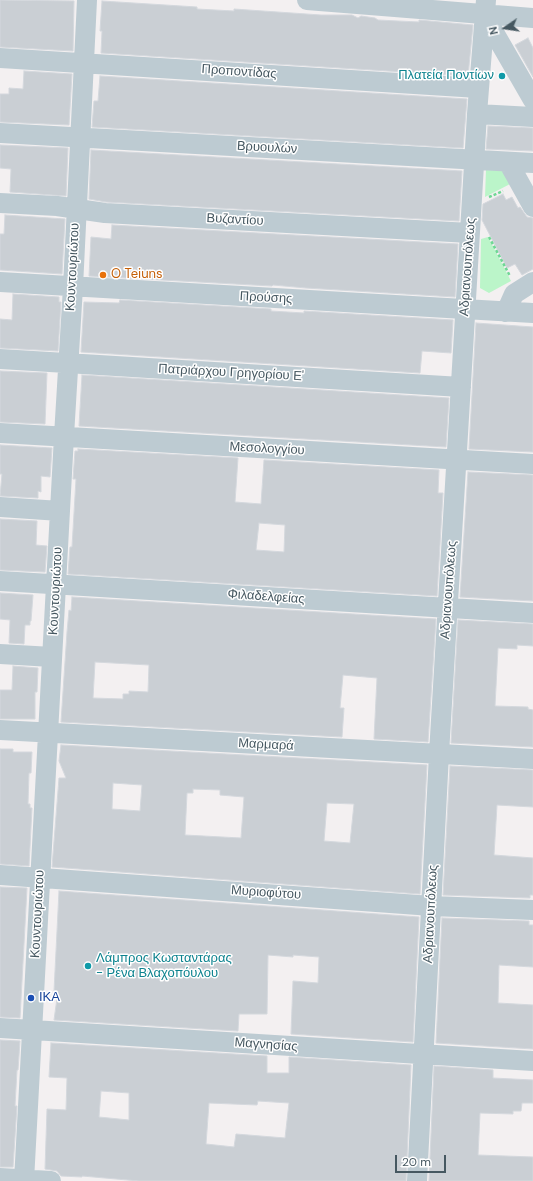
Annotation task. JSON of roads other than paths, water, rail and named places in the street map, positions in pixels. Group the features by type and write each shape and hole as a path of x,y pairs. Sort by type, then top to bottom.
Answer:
{"street":[{"name":"Κουντουριώτου","path":"24,1180 73,287 87,0"},
{"path":"307,0 485,7 533,18"},
{"path":"485,7 533,100"},
{"name":"Αδριανουπόλεως","path":"417,1181 439,754 475,160 478,88 485,7"},
{"name":"Προποντίδας","path":"0,58 478,88"},
{"path":"477,114 533,117"},
{"name":"Βρυουλών","path":"0,132 533,163"},
{"path":"508,162 533,207"},
{"name":"Βυζαντίου","path":"0,203 76,208 113,213 471,220"},
{"name":"Προύσης","path":"0,282 533,313"},
{"path":"506,312 514,294 525,286"},
{"name":"Πατριάρχου Γρηγορίου Ε'","path":"0,359 461,387"},
{"name":"Μεσολογγίου","path":"0,433 533,464"},
{"path":"0,507 60,511"},
{"name":"Φιλαδελφείας","path":"0,581 533,612"},
{"path":"0,654 52,657"},
{"name":"Μαρμαρά","path":"0,730 533,759"},
{"name":"Μυριοφύτου","path":"0,875 432,906 533,910"},
{"name":"Μαγνησίας","path":"0,1028 533,1061"},
{"path":"0,1178 51,1181"}],"place":[{"name":"Πλατεία Ποντίων","path":"502,76"},
{"name":"O Teiuns","path":"103,275"},
{"name":"Λάμπρος Κωσταντάρας - Ρένα Βλαχοπόυλου","path":"88,966"},
{"name":"ΙΚΑ","path":"31,998"}]}
